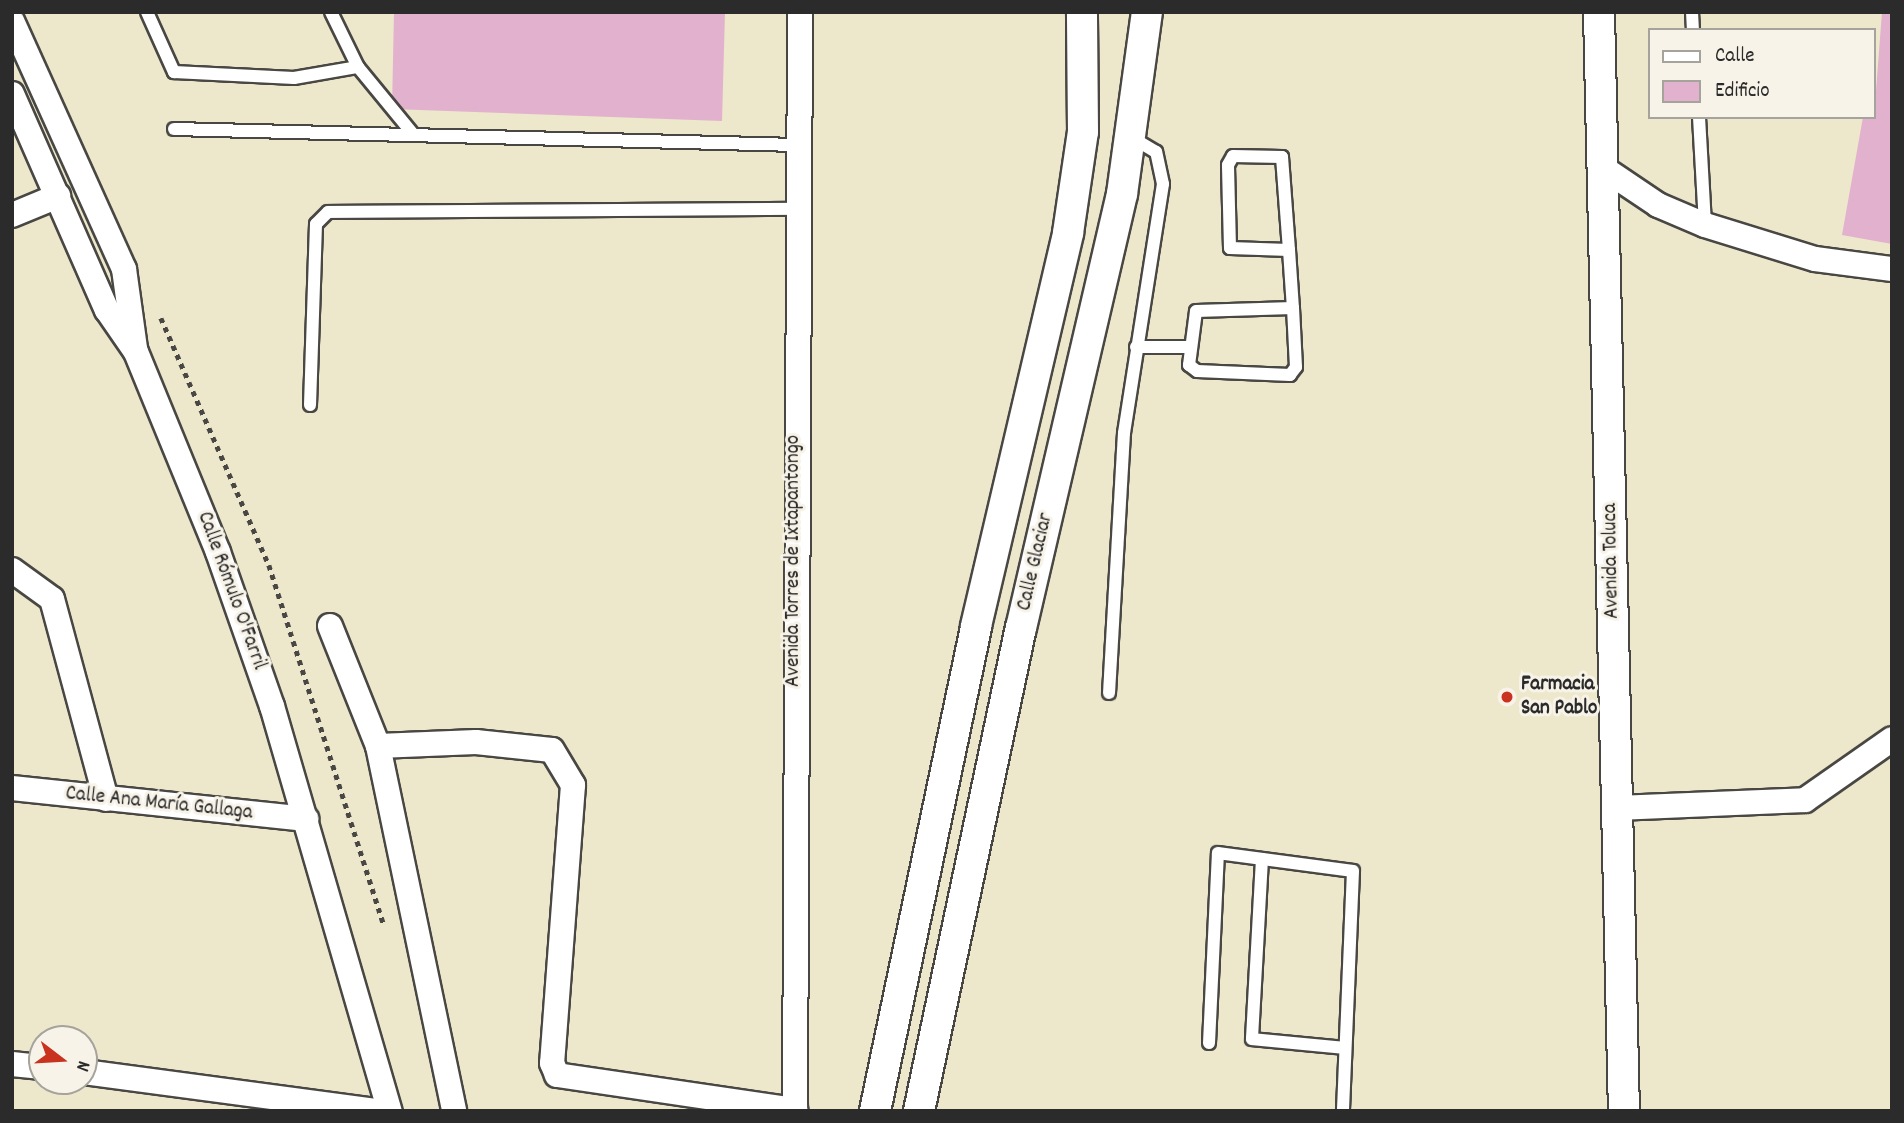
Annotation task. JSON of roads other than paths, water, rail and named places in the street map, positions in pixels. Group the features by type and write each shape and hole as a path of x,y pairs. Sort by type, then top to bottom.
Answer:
{"street":[{"name":"Avenida Torres de Ixtapantongo","path":"795,1110 800,12"},
{"name":"Calle Glaciar","path":"875,1111 976,626 1068,233 1083,132 1082,12"},
{"name":"Calle Glaciar","path":"919,1111 1133,138 1147,12"},
{"name":"Avenida Toluca","path":"1599,12 1606,170 1624,1111"},
{"path":"12,21 124,269 135,352"},
{"name":"Calle Rómulo O'Farril","path":"12,94 107,310 135,352 218,552 306,819 390,1111"},
{"path":"1606,170 1658,205 1705,225 1815,259 1892,269"},
{"path":"12,215 58,196"},
{"path":"1068,233 1110,243"},
{"path":"12,570 52,599 106,799"},
{"path":"330,625 378,746 454,1111"},
{"path":"378,746 476,742 552,750 573,786 552,1063 557,1075 795,1110"},
{"path":"1617,808 1805,800 1886,749"},
{"name":"Calle Ana María Gallaga","path":"12,788 306,819"},
{"path":"98,1074 375,1111"}],"lane":[{"path":"147,12 174,72 294,78 358,67"},
{"path":"331,12 358,67 413,134"},
{"path":"1699,119 1705,225"},
{"path":"174,130 798,145"},
{"path":"1109,693 1124,433 1163,184 1156,152 1133,138"},
{"path":"1289,250 1230,248 1228,165 1233,156 1282,157 1289,250 1293,308 1296,367 1290,375 1197,371 1189,365 1189,347 1196,311 1293,308"},
{"path":"310,405 316,225 328,212 798,209"},
{"path":"1136,347 1189,347"},
{"path":"1209,1043 1217,853 1353,871 1343,1111"},
{"path":"1262,859 1252,1039 1345,1048"}],"place":[{"name":"Farmacia San Pablo","path":"1507,697"}]}
